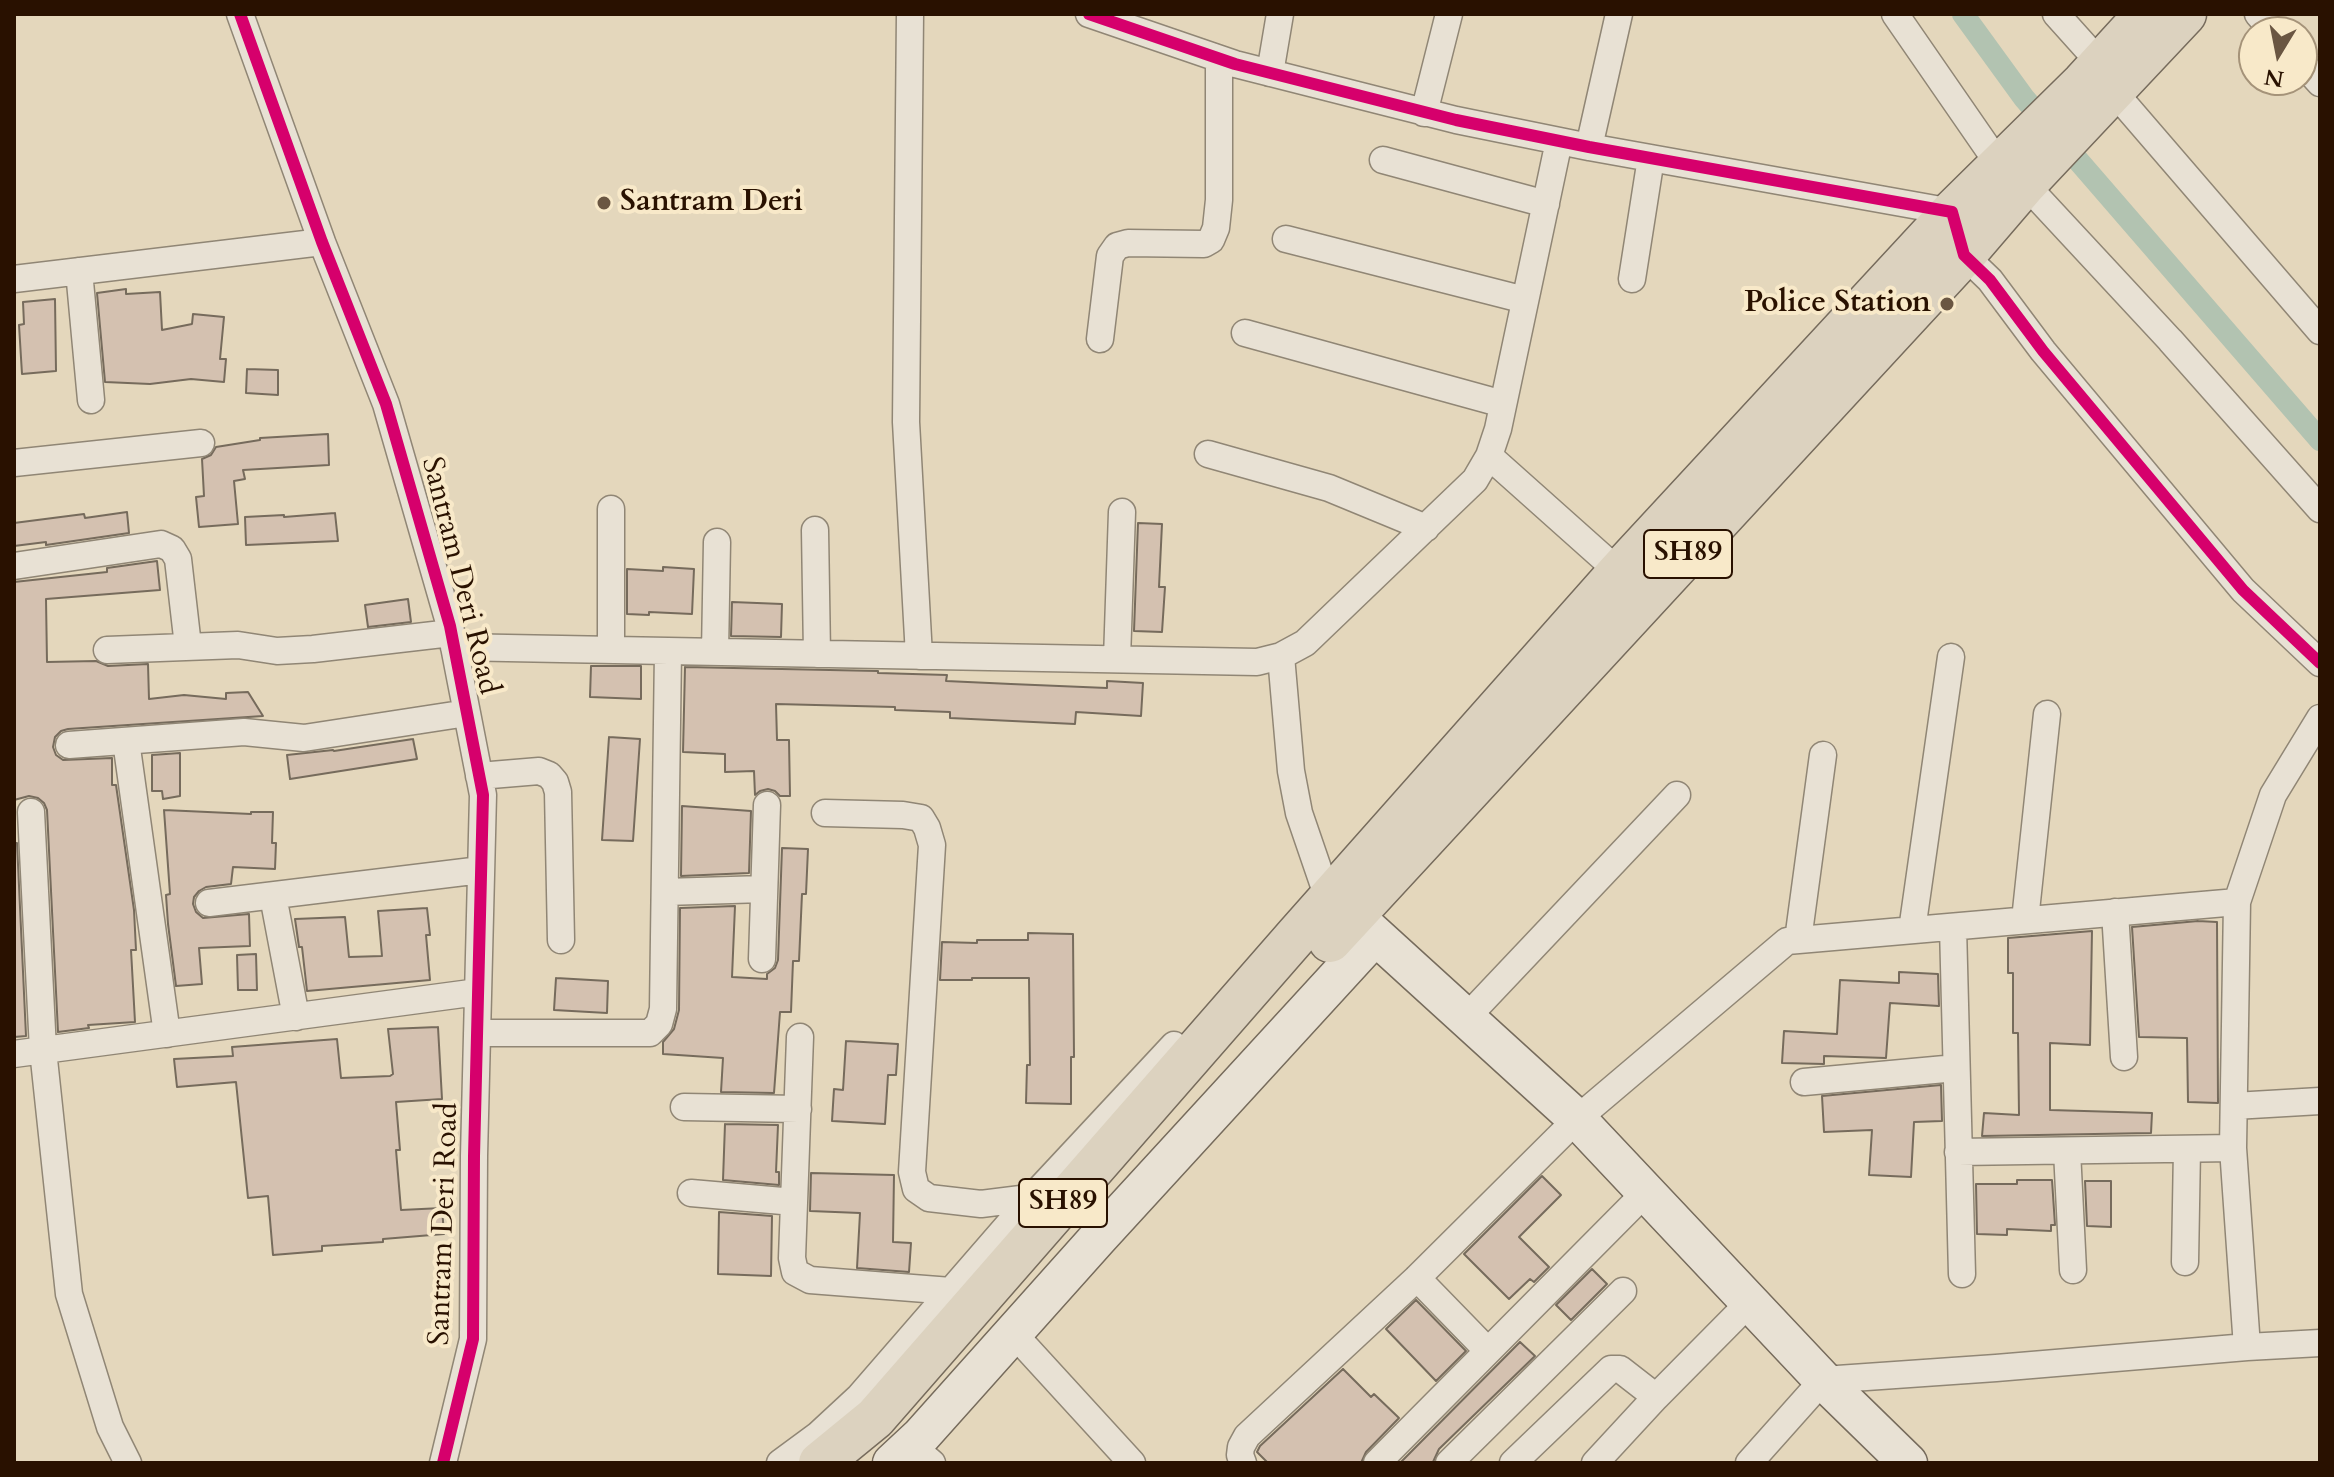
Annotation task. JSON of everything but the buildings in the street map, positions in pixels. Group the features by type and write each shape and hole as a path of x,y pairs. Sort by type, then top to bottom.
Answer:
{"main road":[{"name":"SH89","path":"2102,84 2146,14"},
{"name":"SH89","path":"820,1463 875,1418 1309,942 1346,908 1964,255 2026,162 2102,84 2185,14"},
{"name":"SH89","path":"1346,908 1619,572 1952,212 2026,162"},
{"path":"911,1457 1013,1333 1346,908 1577,1119 1823,1380 1908,1463"},
{"name":"SH89","path":"862,1463 893,1431 1309,942"}],"street":[{"name":"Santram Deri Road","path":"240,14 322,242 386,404 453,640 483,795 473,1339 443,1463"},
{"path":"910,14 906,422 919,656"},
{"path":"1089,14 1135,22 1219,59 1424,113 1589,147 1952,212 1964,255 1990,280 2043,351 2243,590 2320,663"},
{"path":"1270,73 1280,14"},
{"path":"1424,113 1449,14"},
{"path":"1589,147 1619,14"},
{"path":"1895,14 2026,162 2170,340 2320,509"},
{"path":"2056,14 2102,84 2320,331"},
{"path":"1100,339 1110,256 1117,246 1128,243 1204,244 1211,240 1216,228 1219,200 1219,59"},
{"path":"107,650 238,645 277,651 453,640 611,650 919,656 1257,662 1281,656 1305,643 1426,528 1475,480 1489,456 1559,141"},
{"path":"1632,279 1651,158"},
{"path":"1383,160 1546,204"},
{"path":"1286,239 1525,300"},
{"path":"14,279 322,242"},
{"path":"79,271 91,400"},
{"path":"1245,333 1503,404"},
{"path":"14,463 201,443"},
{"path":"1208,454 1329,488 1426,528"},
{"path":"1489,456 1619,572"},
{"path":"611,509 611,650"},
{"path":"1117,659 1122,512"},
{"path":"815,530 817,654"},
{"path":"715,652 717,542"},
{"path":"14,566 161,544 172,549 178,559 188,646"},
{"path":"477,1033 650,1033 659,1024 663,1009 668,651"},
{"path":"780,1463 818,1435 859,1397 1036,1193 1346,908 1299,813 1291,771 1281,656"},
{"path":"1912,930 1951,657"},
{"path":"69,745 244,732 304,738 467,713"},
{"path":"2025,920 2047,714"},
{"path":"2247,1347 2233,1148 2237,902 2273,795 2320,718"},
{"path":"126,741 167,1034"},
{"path":"1798,940 1823,755"},
{"path":"479,776 539,771 555,782 558,792 561,940"},
{"path":"1466,1018 1677,795"},
{"path":"762,959 767,805"},
{"path":"31,812 43,1050 69,1294 110,1427 128,1463"},
{"path":"825,813 921,818 932,845 912,1172 916,1189 929,1198 981,1204 1021,1199 1036,1193"},
{"path":"209,903 481,870"},
{"path":"665,892 764,889"},
{"path":"273,896 296,1017"},
{"path":"1243,1463 1241,1447 1247,1436 1417,1278 1577,1119 1787,941 2237,902"},
{"path":"2115,912 2124,1057"},
{"path":"1953,927 1962,1274"},
{"path":"14,1054 478,992"},
{"path":"800,1037 792,1258 795,1272 810,1280 951,1291"},
{"path":"1804,1082 1956,1068"},
{"path":"2234,1106 2320,1101"},
{"path":"684,1107 798,1109"},
{"path":"1958,1152 2233,1148"},
{"path":"2185,1262 2187,1149"},
{"path":"2067,1151 2073,1270"},
{"path":"1377,1463 1646,1192"},
{"path":"691,1193 794,1202"},
{"path":"1417,1278 1488,1351"},
{"path":"1449,1463 1623,1291"},
{"path":"1595,1463 1750,1302"},
{"path":"1013,1333 1132,1463"},
{"path":"1749,1463 1823,1380 2320,1343"},
{"path":"1513,1463 1611,1369 1620,1369 1656,1397"}],"waterway":[{"path":"1963,14 2024,98 2320,440"}],"cycle path":[{"path":"240,14 322,242 386,404 450,626 483,795 473,1339 443,1463"},
{"path":"1089,14 1235,64 1456,120 1952,212 1964,255 1990,280 2043,351 2243,590 2320,663"}],"place":[{"name":"Santram Deri","path":"604,203"},
{"name":"Police Station","path":"1947,304"}]}
